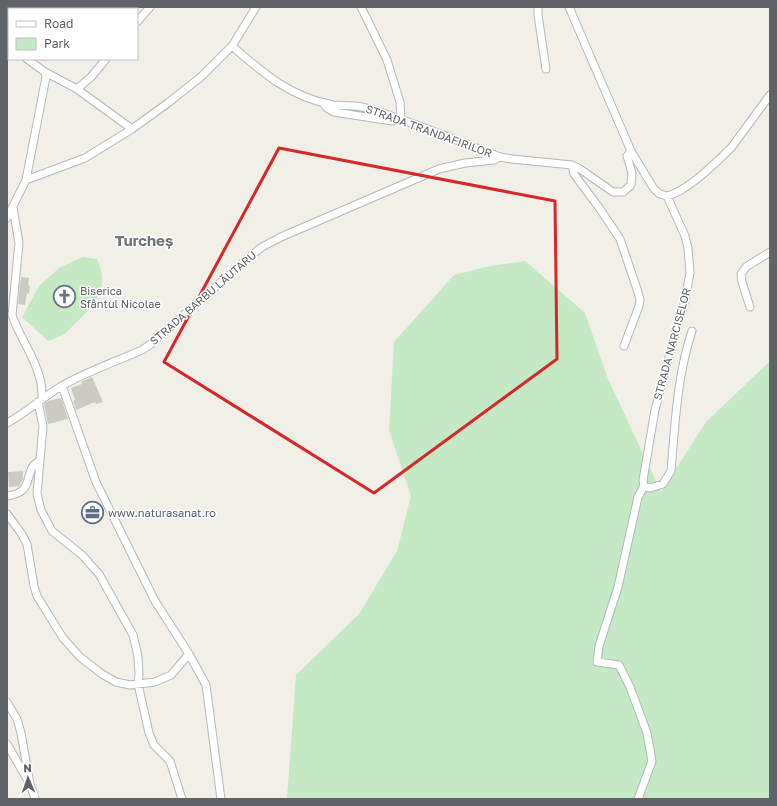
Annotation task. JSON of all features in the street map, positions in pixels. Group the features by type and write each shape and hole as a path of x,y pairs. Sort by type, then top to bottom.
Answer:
{"street":[{"path":"138,21 150,7"},
{"path":"26,180 85,158 132,129 202,76 232,46 256,7"},
{"path":"361,7 387,60 400,102 401,119"},
{"path":"538,7 546,69"},
{"name":"STRADA NARCISELOR","path":"569,7 631,151 654,189 660,194 667,196 685,236 688,248 690,273 685,300 655,410 643,480 644,486 650,488 663,484 671,471 680,384 688,343 692,331"},
{"name":"STRADA TRANDAFIRILOR","path":"232,46 280,85 301,95 333,105 365,108 401,119 500,157 580,168 613,192 623,192 631,185 632,173 627,156 631,151"},
{"path":"28,60 46,72 77,89 132,129"},
{"path":"77,89 91,77 105,60"},
{"path":"7,218 26,180 45,84 46,72"},
{"path":"667,196 674,194 689,185 731,148 770,95"},
{"name":"STRADA BARBU LĂUTARU","path":"7,423 62,386 142,350 151,344 248,258 268,244 439,169 465,163 494,160 500,157"},
{"path":"572,166 574,174 620,239 638,292 640,300 639,306 624,346"},
{"path":"13,208 19,243 12,315 15,326 36,367 42,384 40,400 43,426 37,494 40,510 52,531 82,555 99,574 133,635 138,656 138,684 149,733 154,745 170,761 182,799"},
{"path":"750,307 741,274 746,267 770,252"},
{"path":"62,386 96,482 155,601 189,654 206,685 221,799"},
{"path":"7,496 17,493 26,487 31,468 34,464 40,461"},
{"path":"638,799 652,761 647,733 630,687 619,665 597,662 599,646 618,587 638,497 644,486"},
{"path":"7,514 27,544 37,596 63,638 80,657 102,674 116,682 130,685 155,682 171,676 189,654"},
{"path":"7,702 17,719 30,784 35,799"},
{"path":"7,744 30,784"}],"highlighted area":[{"path":"279,148 555,201 557,359 374,493 164,362"}],"green space":[{"path":"82,257 97,259 101,269 102,278 99,294 90,308 67,332 48,341 22,317 39,286 59,268"},
{"path":"525,261 585,313 608,379 661,492 706,422 770,361 770,799 287,799 296,675 359,614 397,551 411,496 389,430 394,342 454,275 490,266"}],"building":[{"path":"21,277 29,278 29,294 27,293 25,305 18,304"},
{"path":"92,377 103,402 96,404 95,402 76,410 73,401 75,400 71,388 82,384 81,382"},
{"path":"61,398 68,419 48,424 44,404 48,401"},
{"path":"23,471 23,479 19,486 9,487 8,472"}],"place":[{"name":"Biserica Sfântul Nicolae","path":"64,297"},
{"name":"www.naturasanat.ro","path":"92,513"}],"district":[{"name":"Turcheș","path":"144,241"}]}
